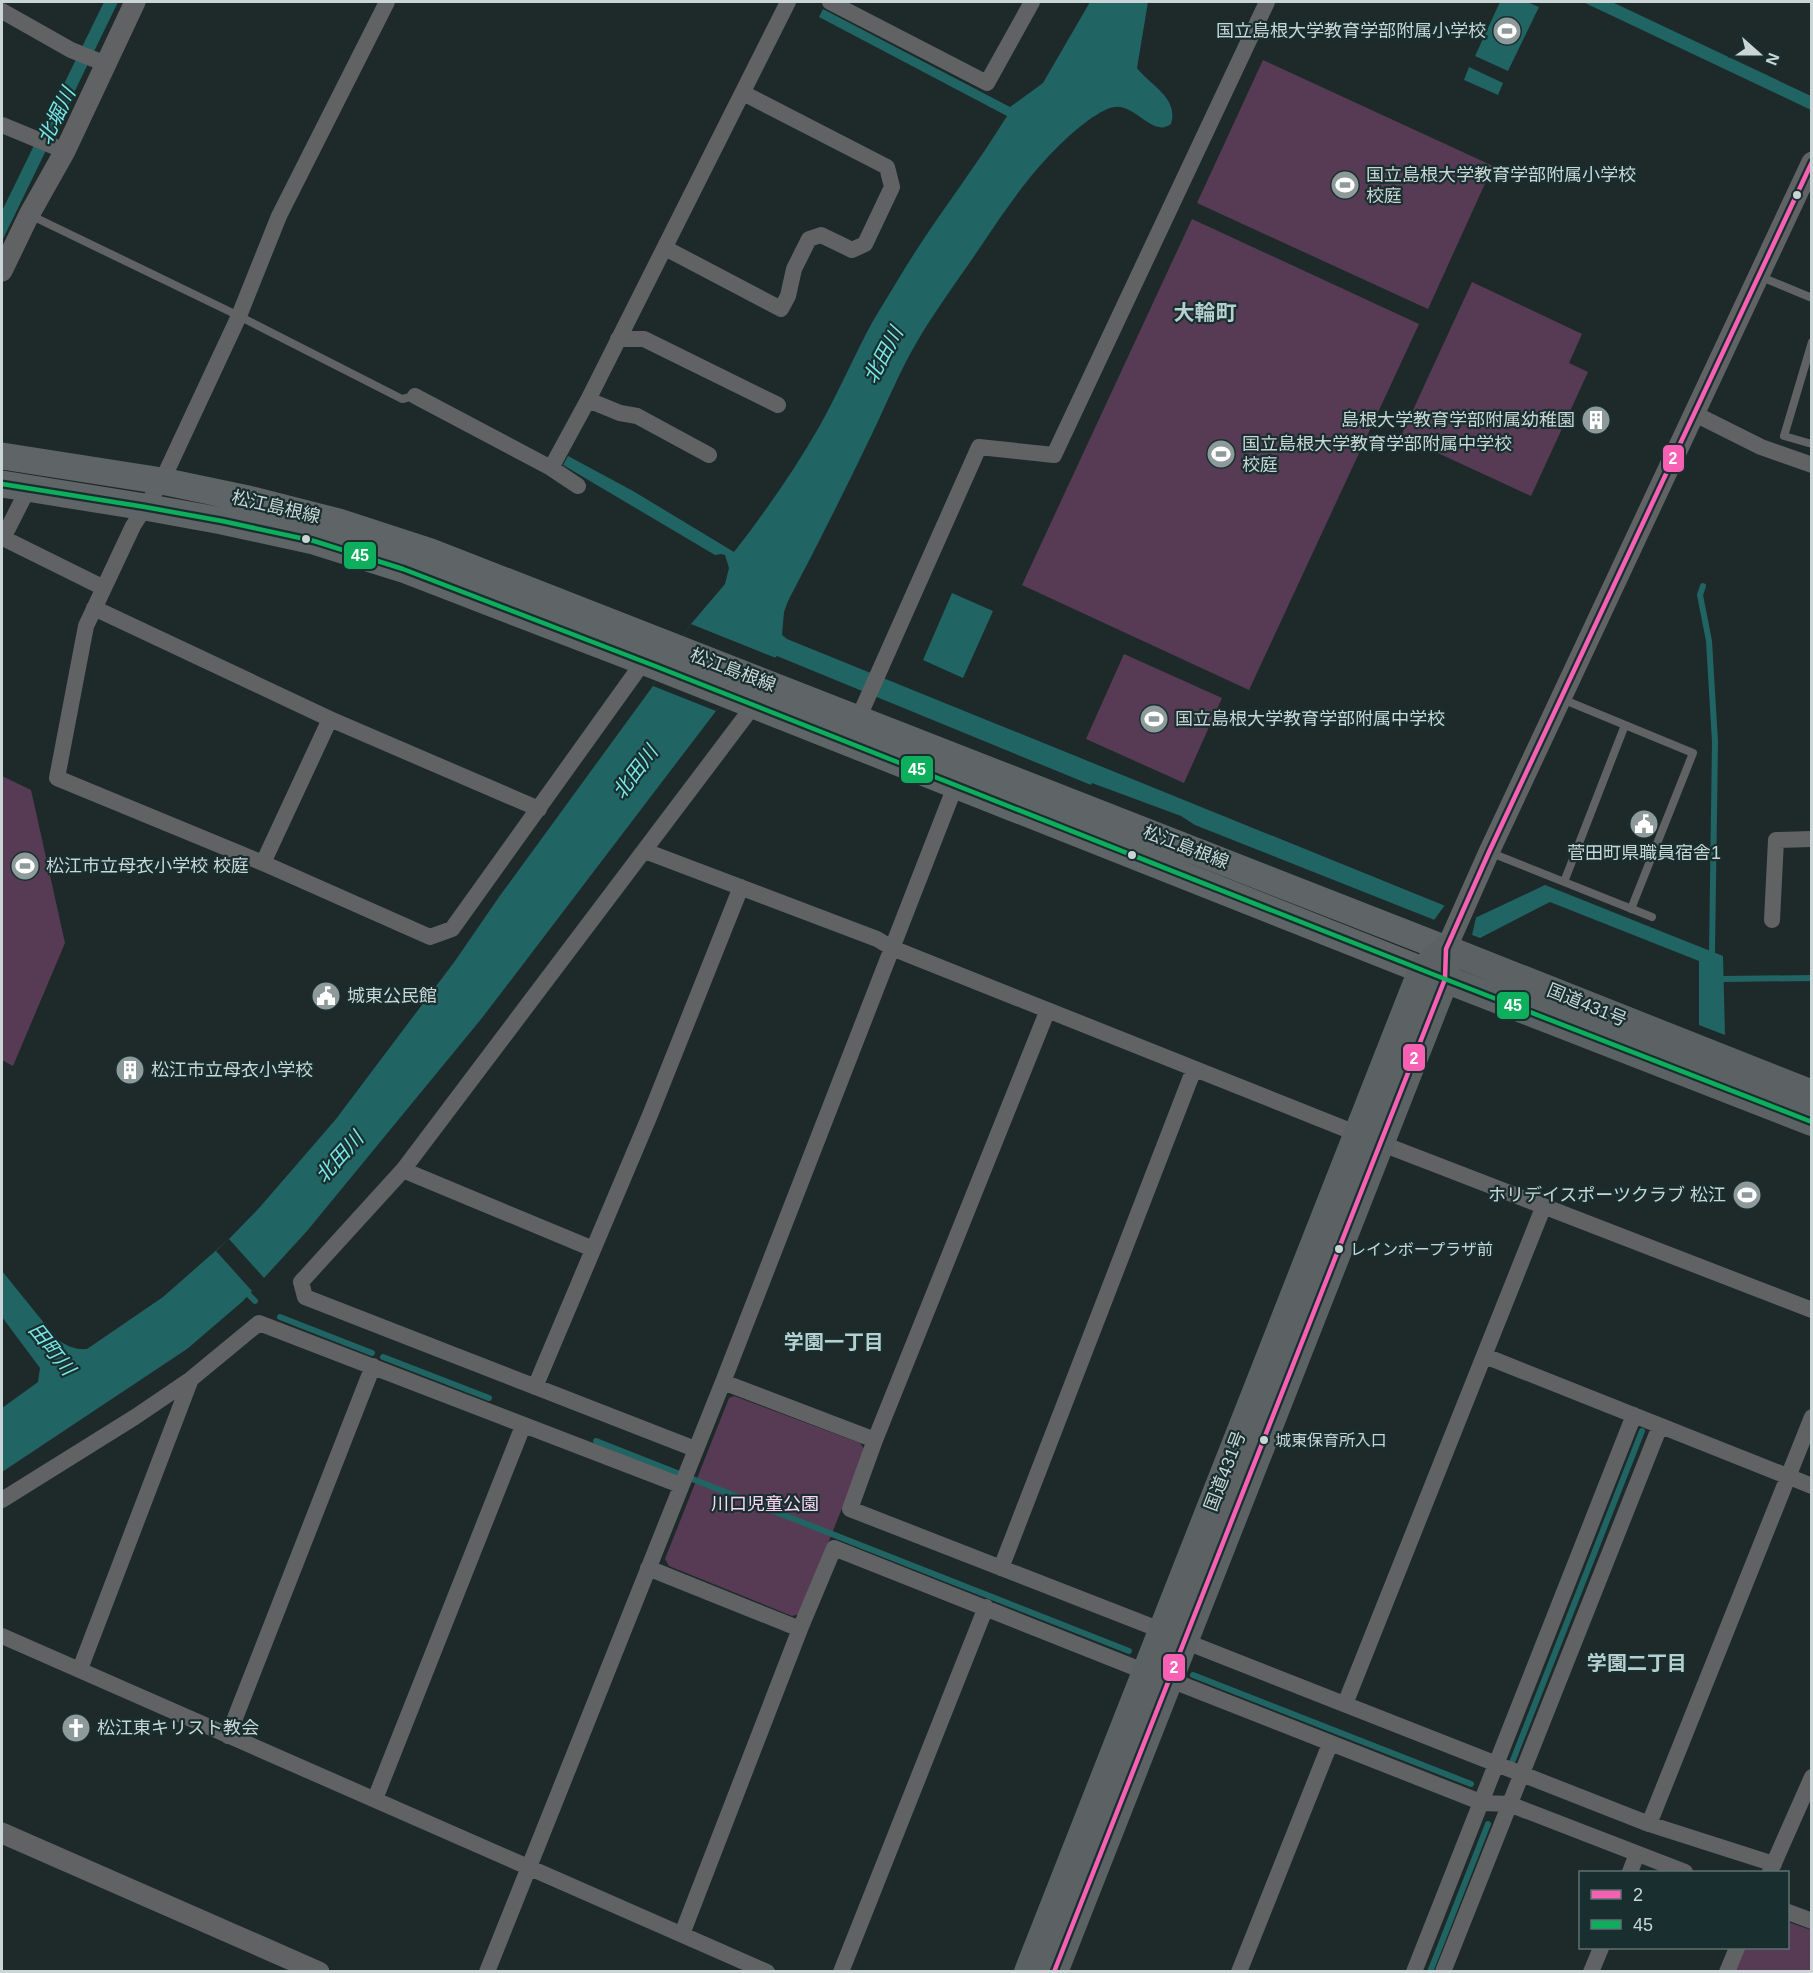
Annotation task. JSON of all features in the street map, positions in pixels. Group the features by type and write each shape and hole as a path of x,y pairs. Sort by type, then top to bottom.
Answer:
{"highway":[{"name":"国道431号","path":"1028,1971 1174,1636 1433,974 1446,948 1690,1060"},
{"name":"国道431号","path":"1433,974 1690,1060"},
{"name":"国道431号","path":"1369,1139 1395,1108 1433,974"},
{"path":"1690,1060 1723,1073 1812,1122"},
{"path":"1723,1073 1812,1094"},
{"name":"国道431号","path":"1054,1971 1157,1676"}],"main road":[{"name":"松江島根線","path":"2,456 162,481 339,522 431,552 656,658"},
{"name":"松江島根線","path":"2,484 145,507 314,541 392,565 656,658 750,694 956,784 1433,974"},
{"name":"松江島根線","path":"750,694 863,707 1446,948"}],"street":[{"path":"2,271 58,148 92,58 135,2"},
{"path":"387,2 279,216 239,316 162,481 133,526 86,626 57,778 263,863 430,937 452,929 539,809 656,658"},
{"path":"551,468 588,400 788,2"},
{"path":"830,2 987,83 1032,2"},
{"path":"863,707 979,447 1054,455 1267,2"},
{"path":"2,11 71,50 92,58"},
{"path":"665,248 781,309 788,296 794,269 809,239 821,235 852,250 865,243 892,187 887,167 743,93"},
{"path":"2,125 58,148"},
{"path":"1446,948 1693,413 1812,162"},
{"path":"618,339 644,339 778,405"},
{"path":"415,396 551,468 578,486"},
{"path":"588,400 620,413 637,416 709,455"},
{"path":"1693,413 1761,447 1812,465"},
{"path":"28,489 3,538 104,588"},
{"path":"94,609 330,719 539,809"},
{"path":"695,1449 305,1297 301,1282 403,1170 645,851 750,694"},
{"path":"263,863 330,719"},
{"path":"487,1971 723,1382 956,784"},
{"path":"1772,920 1776,840 1812,839"},
{"path":"645,851 877,939 892,948 1047,1012 1543,1208 1812,1310"},
{"path":"535,1387 650,1115 741,886"},
{"path":"1047,1012 875,1440 850,1509 1649,1824 1772,1868 1812,1777"},
{"path":"1001,1568 1194,1069"},
{"path":"403,1170 592,1249"},
{"path":"1346,1704 1543,1208"},
{"path":"2,1500 135,1417 191,1379 259,1323 523,1426 683,1478"},
{"path":"1485,1356 1812,1486"},
{"path":"228,1736 373,1366"},
{"path":"80,1669 191,1379"},
{"path":"723,1382 875,1440"},
{"path":"1414,1971 1634,1415"},
{"path":"1649,1824 1812,1417"},
{"path":"375,1799 523,1426"},
{"path":"1443,1971 1660,1426"},
{"path":"682,1934 800,1629 834,1548 1482,1803 1509,1804 1682,1871"},
{"path":"648,1568 800,1629"},
{"path":"841,1971 986,1607"},
{"path":"2,1636 767,1971"},
{"path":"1239,1971 1330,1744"},
{"path":"2,1833 318,1971"},
{"path":"1630,1871 1637,1854"},
{"path":"1789,1912 1812,1921"},
{"path":"1591,1971 1600,1949"},
{"path":"1727,1971 1736,1949"}],"lane":[{"path":"29,215 239,316 402,399 415,396"},
{"path":"1758,275 1812,298"},
{"path":"1812,342 1784,436 1812,444"},
{"path":"1561,698 1693,753 1631,909"},
{"path":"1564,882 1625,725"},
{"path":"1489,852 1652,917"}],"green space":[{"name":"国立島根大学教育学部附属小学校 校庭","path":"1263,60 1493,166 1428,309 1197,203"},
{"name":"国立島根大学教育学部附属中学校 校庭","path":"1192,219 1419,324 1249,690 1022,585"},
{"path":"1472,282 1582,334 1569,363 1588,372 1531,496 1401,436"},
{"name":"国立島根大学教育学部附属中学校","path":"1124,654 1222,698 1184,783 1086,739"},
{"name":"松江市立母衣小学校 校庭","path":"2,776 31,790 65,943 13,1066 2,1060"},
{"name":"川口児童公園","path":"734,1396 860,1443 865,1450 800,1614 792,1616 669,1566 665,1559 729,1398"},
{"path":"1789,1922 1811,1930 1811,1971 1734,1972 1743,1949 1789,1949"}],"water":[{"name":"北堀川","path":"104,2 118,2 2,241 2,211"},
{"path":"1090,2 1148,2 1137,68 1167,100 1171,107 1171,124 1157,127 1122,107 1105,110 1073,132 1058,146 1017,194 911,351 788,601 784,612 782,635 787,639 1475,918 1545,885 1723,956 1725,1035 1699,1025 1699,961 1550,902 1480,938 1195,825 1181,816 1092,783 1091,785 777,656 716,711 482,1018 307,1231 243,1301 187,1349 2,1472 2,1408 38,1382 40,1368 2,1317 2,1271 57,1339 71,1347 87,1349 163,1297 229,1239 260,1207 336,1119 455,961 653,686 691,624 725,584 729,568 725,555 715,555 563,465 568,456 633,491 734,552 800,459 825,416 877,314 923,240 1007,116 819,17 823,9 1010,107 1043,83"},
{"name":"国立島根大学教育学部附属小学校","path":"1500,2 1527,2 1539,7 1508,71 1475,56"},
{"path":"1583,2 1612,2 1811,96 1811,110"},
{"name":"国立島根大学教育学部附属小学校","path":"1469,67 1503,83 1498,95 1464,80"},
{"path":"952,593 993,611 963,678 923,660"}],"pier":[{"path":"691,624 776,658 716,711 653,686"},
{"path":"1445,905 1476,918 1472,935 1434,920"},
{"path":"229,1239 265,1279 252,1291 216,1251"}],"waterway":[{"path":"1703,586 1700,595 1709,641 1715,742 1712,952"},
{"path":"1723,979 1812,978"},
{"path":"243,1289 255,1301"},
{"path":"280,1317 372,1353"},
{"path":"383,1357 489,1398"},
{"path":"1513,1760 1642,1431"},
{"path":"596,1441 1129,1651"},
{"path":"1193,1675 1471,1784"},
{"path":"1430,1972 1488,1824"}],"transit line":[{"name":"2","path":"1054,1972 1445,979 1446,949 1489,852 1812,162"},
{"name":"45","path":"2,484 222,521 314,541 403,569 1812,1122"}],"place":[{"name":"国立島根大学教育学部附属小学校","path":"1507,31"},
{"name":"国立島根大学教育学部附属小学校 校庭","path":"1345,185"},
{"name":"島根大学教育学部附属幼稚園","path":"1596,420"},
{"name":"国立島根大学教育学部附属中学校 校庭","path":"1221,454"},
{"name":"国立島根大学教育学部附属中学校","path":"1154,719"},
{"name":"菅田町県職員宿舎1","path":"1644,824"},
{"name":"松江市立母衣小学校 校庭","path":"25,866"},
{"name":"城東公民館","path":"326,996"},
{"name":"松江市立母衣小学校","path":"130,1070"},
{"name":"ホリデイスポーツクラブ 松江","path":"1747,1195"},
{"name":"レインボープラザ前","path":"1339,1249"},
{"name":"城東保育所入口","path":"1264,1440"},
{"name":"松江東キリスト教会","path":"76,1728"}],"district":[{"name":"大輪町","path":"1205,313"},
{"name":"学園一丁目","path":"834,1342"},
{"name":"学園二丁目","path":"1637,1663"}],"water label":[{"name":"北田川","path":"883,355"},
{"name":"北田川","path":"635,772"},
{"name":"北田川","path":"339,1157"},
{"name":"田町川","path":"52,1349"}]}
